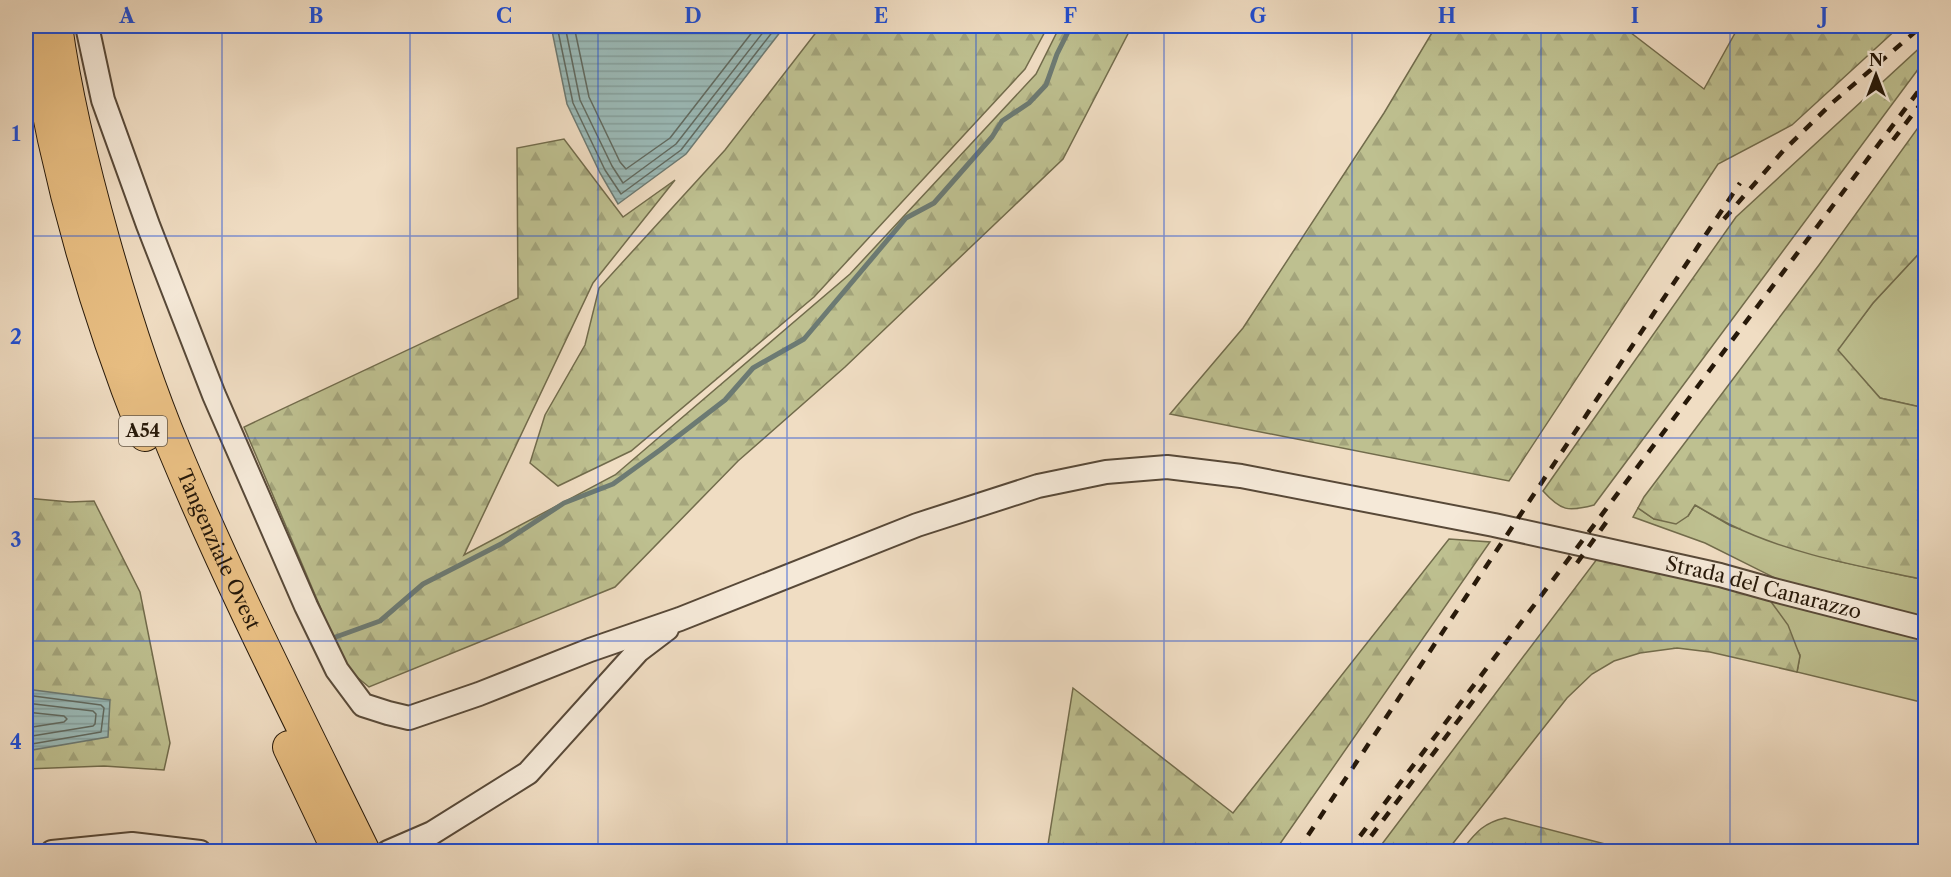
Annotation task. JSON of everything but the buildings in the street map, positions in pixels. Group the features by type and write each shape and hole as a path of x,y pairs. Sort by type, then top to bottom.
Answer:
{"highway":[{"name":"Tangenziale Ovest","path":"33,26 56,149 78,234 125,385 185,527 331,810 364,852"},
{"name":"Tangenziale Ovest","path":"56,26 62,72 84,170 123,308 147,379 174,449 331,810 339,852"}],"street":[{"path":"87,26 103,100 148,225 214,395 306,606 337,670 363,705 409,718 680,619"},
{"name":"Strada del Canarazzo","path":"680,619 917,525 1038,486 1106,472 1167,467 1241,476 1494,525 1720,575 1770,590 1926,629"},
{"path":"388,852 432,833 528,773 638,651 680,619"},
{"path":"590,650 611,657 620,672"},
{"path":"52,852 132,844 200,852"}],"green space":[{"path":"821,26 1048,26 1025,69 814,297 631,451 558,486 530,463 545,415 585,345 599,288 725,150"},
{"path":"1060,26 1132,26 1063,159 845,367 738,461 615,587 369,687 346,668 244,427 518,298 517,148 564,139 623,217 675,180 593,283 464,555 615,475 850,274 1036,74"},
{"path":"1436,26 1622,26 1704,89 1739,26 1900,26 1792,125 1718,164 1509,481 1170,414 1243,328 1384,113"},
{"path":"1925,43 1925,60 1594,505 1571,509 1555,503 1543,491 1736,217"},
{"path":"1925,118 1925,247 1873,303 1838,350 1880,398 1925,408 1925,580 1802,552 1731,525 1695,505 1688,516 1676,524 1654,519 1638,508 1819,265"},
{"path":"1925,247 1925,408 1880,398 1837,350 1873,303"},
{"path":"26,498 70,502 94,501 140,592 170,743 164,770 104,766 26,769"},
{"path":"1695,505 1731,526 1833,560 1925,580 1925,620 1793,587 1705,543 1633,517 1638,508 1654,519 1688,516"},
{"path":"1449,539 1490,542 1275,851 1047,851 1073,688 1233,813"},
{"path":"1600,555 1769,599 1788,625 1800,656 1797,672 1710,652 1677,648 1640,653 1614,661 1592,674 1567,698 1447,851 1376,852"},
{"path":"1769,599 1925,638 1925,703 1797,672 1800,655"},
{"path":"1505,818 1632,851 1461,851 1485,826"}],"water":[{"path":"551,26 783,26 686,154 618,204 600,173 567,104"},
{"path":"26,689 110,700 108,737 26,751"}],"waterway":[{"path":"333,638 380,621 423,584 501,544 564,503 613,484 725,400 753,368 804,339 906,218 934,203 992,137 1002,121 1029,103 1046,85 1057,54 1071,26"}],"railway":[{"path":"1724,219 1783,151 1832,103 1922,26"},
{"path":"1348,852 1926,81"},
{"path":"1893,140 1926,97"},
{"path":"1297,852 1740,183"},
{"path":"1577,563 1610,517"},
{"path":"1359,852 1488,681"}]}
